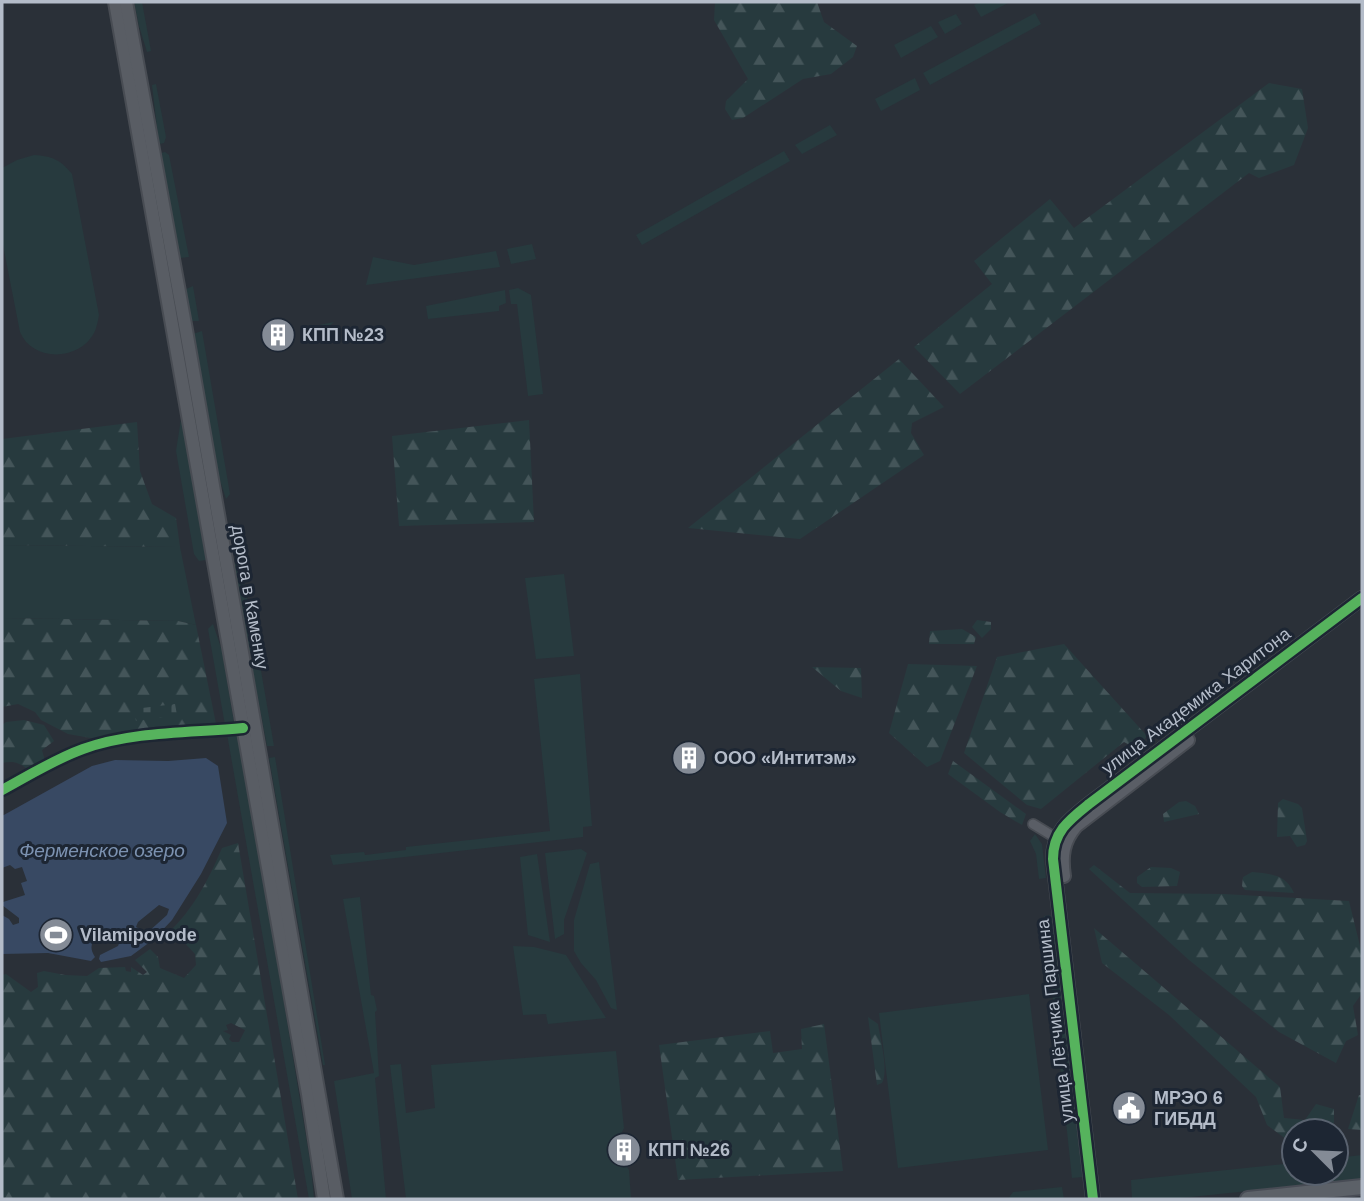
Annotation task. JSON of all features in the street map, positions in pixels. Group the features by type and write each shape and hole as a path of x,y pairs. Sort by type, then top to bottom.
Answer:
{"main road":[{"name":"дорога в Каменку","path":"115,2 308,1094 324,1199"},
{"name":"дорога в Каменку","path":"126,2 186,330 337,1199"},
{"path":"1248,1199 1362,1187"}],"street":[{"name":"улица Академика Харитона","path":"1056,838 1070,819 1089,804 1362,598"},
{"name":"улица Академика Харитона","path":"1063,850 1065,841 1076,826 1362,608"},
{"path":"2,790 84,748 120,739 243,729"},
{"path":"1032,824 1056,838"},
{"name":"улица Лётчика Паршина","path":"1056,838 1054,859 1093,1199"},
{"name":"улица Лётчика Паршина","path":"1063,850 1062,862 1102,1199"}],"green space":[{"path":"134,2 142,2 151,51 147,52"},
{"path":"715,2 817,2 824,22 857,46 853,57 831,74 803,79 743,118 732,120 725,109 726,101 748,79 714,20"},
{"path":"980,2 1010,2 981,17 974,5"},
{"path":"1035,13 1041,24 930,85 923,73"},
{"path":"956,14 962,24 945,34 938,22"},
{"path":"931,26 938,37 901,58 894,45"},
{"path":"915,78 920,90 881,111 875,99"},
{"path":"1269,83 1302,89 1308,128 1294,165 1259,178 1249,173 960,394 914,347 992,284 974,261 1050,199 1074,228"},
{"path":"156,84 166,137 164,143 159,144 152,85"},
{"path":"830,125 837,135 802,154 795,145"},
{"path":"784,151 790,161 642,245 636,235"},
{"path":"161,153 169,155 189,257 180,258"},
{"path":"34,155 56,160 72,174 99,315 95,331 88,341 69,353 46,353 35,349 26,342 20,332 2,240 2,168"},
{"path":"532,244 536,259 511,264 507,249"},
{"path":"496,251 500,267 366,285 373,257 414,265"},
{"path":"193,286 199,321 191,321 186,289"},
{"path":"518,288 531,295 543,394 528,396 517,304 511,304 509,290"},
{"path":"505,290 506,303 499,306 499,311 428,319 426,306"},
{"path":"334,322 323,332 305,343 300,329"},
{"path":"202,331 230,494 226,499 216,468 193,334"},
{"path":"899,359 944,407 912,423 911,433 924,455 800,539 688,528"},
{"path":"181,419 206,560 199,561 194,554 176,451"},
{"path":"529,420 534,522 399,526 392,436"},
{"path":"137,422 140,471 152,504 176,518 180,547 2,545 2,439"},
{"path":"2,545 180,547 196,625 178,621 2,618"},
{"path":"233,563 241,565 257,651 249,652"},
{"path":"564,574 574,656 536,659 525,578"},
{"path":"2,618 178,621 196,625 216,724 96,739 68,734 18,704 2,707"},
{"path":"977,620 991,622 991,629 982,638 972,627"},
{"path":"213,624 222,651 234,722 225,725 208,629"},
{"path":"962,629 976,637 974,644 929,644 930,631"},
{"path":"1064,644 1147,736 1137,749 1124,742 1041,809 1027,805 964,753 997,657"},
{"path":"259,659 274,746 267,746 251,662"},
{"path":"908,664 977,666 940,761 927,767 889,733"},
{"path":"812,667 861,668 862,698 841,691"},
{"path":"580,674 592,826 583,827 583,837 333,865 330,855 364,852 365,855 406,850 406,847 550,831 534,679"},
{"path":"175,704 177,715 136,721 134,709"},
{"path":"24,720 44,725 54,741 42,750 45,761 26,768 15,762 2,763 2,725"},
{"path":"237,733 255,827 314,1199 309,1199 227,734"},
{"path":"275,757 325,1065 269,758"},
{"path":"953,761 1026,814 1022,825 948,774"},
{"path":"1283,799 1302,808 1307,841 1305,845 1297,847 1290,836 1277,837 1278,803"},
{"path":"1186,801 1195,806 1199,814 1164,822 1163,814 1179,802"},
{"path":"1035,834 1042,844 1046,878 1039,879 1036,854 1030,841"},
{"path":"238,843 298,1199 2,1199 2,975 6,974 31,992 38,987 37,973 44,971 87,976 99,968 125,967 126,971 131,972 131,967 143,975 147,972 135,960 150,949 158,957 160,968 184,978 196,965 195,954 180,938 168,933 200,894 222,848","holes":["231,1023 245,1030 239,1042 232,1042 229,1039 231,1035 223,1031 228,1030 226,1025"]},
{"path":"581,849 587,853 564,920 564,934 555,939 545,853"},
{"path":"537,854 550,942 528,935 520,857"},
{"path":"599,862 617,1010 611,1008 596,980 574,951 574,920 590,864"},
{"path":"1094,865 1130,893 1224,894 1349,901 1362,954 1362,993 1353,1006 1358,1035 1346,1041 1336,1063 1279,1032 1189,960 1089,869"},
{"path":"1151,867 1171,868 1180,872 1177,886 1142,887 1137,883 1137,877"},
{"path":"1252,872 1282,879 1294,893 1245,890 1242,886 1243,877"},
{"path":"360,897 371,995 374,996 377,1010 379,1076 375,1078 386,1199 352,1199 334,1081 374,1073 343,899"},
{"path":"1051,915 1057,938 1083,1177 1072,1178 1044,916"},
{"path":"1094,928 1280,1087 1284,1117 1280,1117 1280,1135 1267,1125 1256,1097 1169,1015 1102,963"},
{"path":"513,946 534,947 566,955 606,1018 548,1024 546,1014 523,1015"},
{"path":"1029,994 1048,1150 898,1168 879,1013"},
{"path":"868,1017 878,1024 883,1054 884,1078 882,1083 877,1085"},
{"path":"824,1024 843,1171 678,1180 659,1045 770,1031 773,1053 802,1049 801,1029"},
{"path":"616,1051 624,1128 620,1136 613,1138 615,1158 621,1158 629,1170 631,1199 406,1199 390,1065 401,1064 406,1113 435,1108 431,1065"},
{"path":"1359,1095 1362,1095 1362,1130 1350,1129"},
{"path":"1316,1104 1334,1109 1334,1117 1307,1117"},
{"path":"1362,1155 1362,1179 1350,1180 1350,1156"},
{"path":"1280,1164 1280,1187 1286,1187 1172,1199 1132,1199 1131,1180"},
{"path":"1062,1187 1064,1199 1008,1199 1013,1192"}],"water":[{"name":"Ферменское озеро","path":"206,758 218,766 227,823 201,874 172,920 154,939 131,956 101,962 100,955 118,946 121,939 113,932 102,935 92,943 95,957 91,961 48,953 2,954 2,915 13,925 19,923 19,918 2,905 2,899 3,902 25,895 21,883 27,881 22,867 15,869 10,865 2,868 2,816 92,766 115,760 168,761","holes":["159,905 169,909 167,915 147,933 136,927 138,922"]}],"cycle path":[{"path":"1093,1199 1053,859 1059,834 1069,821 1089,804 1362,598"},
{"path":"2,790 62,758 102,743 142,736 243,728"}],"place":[{"name":"КПП №23","path":"278,335"},
{"name":"ООО «Интитэм»","path":"689,758"},
{"name":"Vilamipovode","path":"56,935"},
{"name":"МРЭО 6 ГИБДД","path":"1129,1108"},
{"name":"КПП №26","path":"624,1150"}]}
